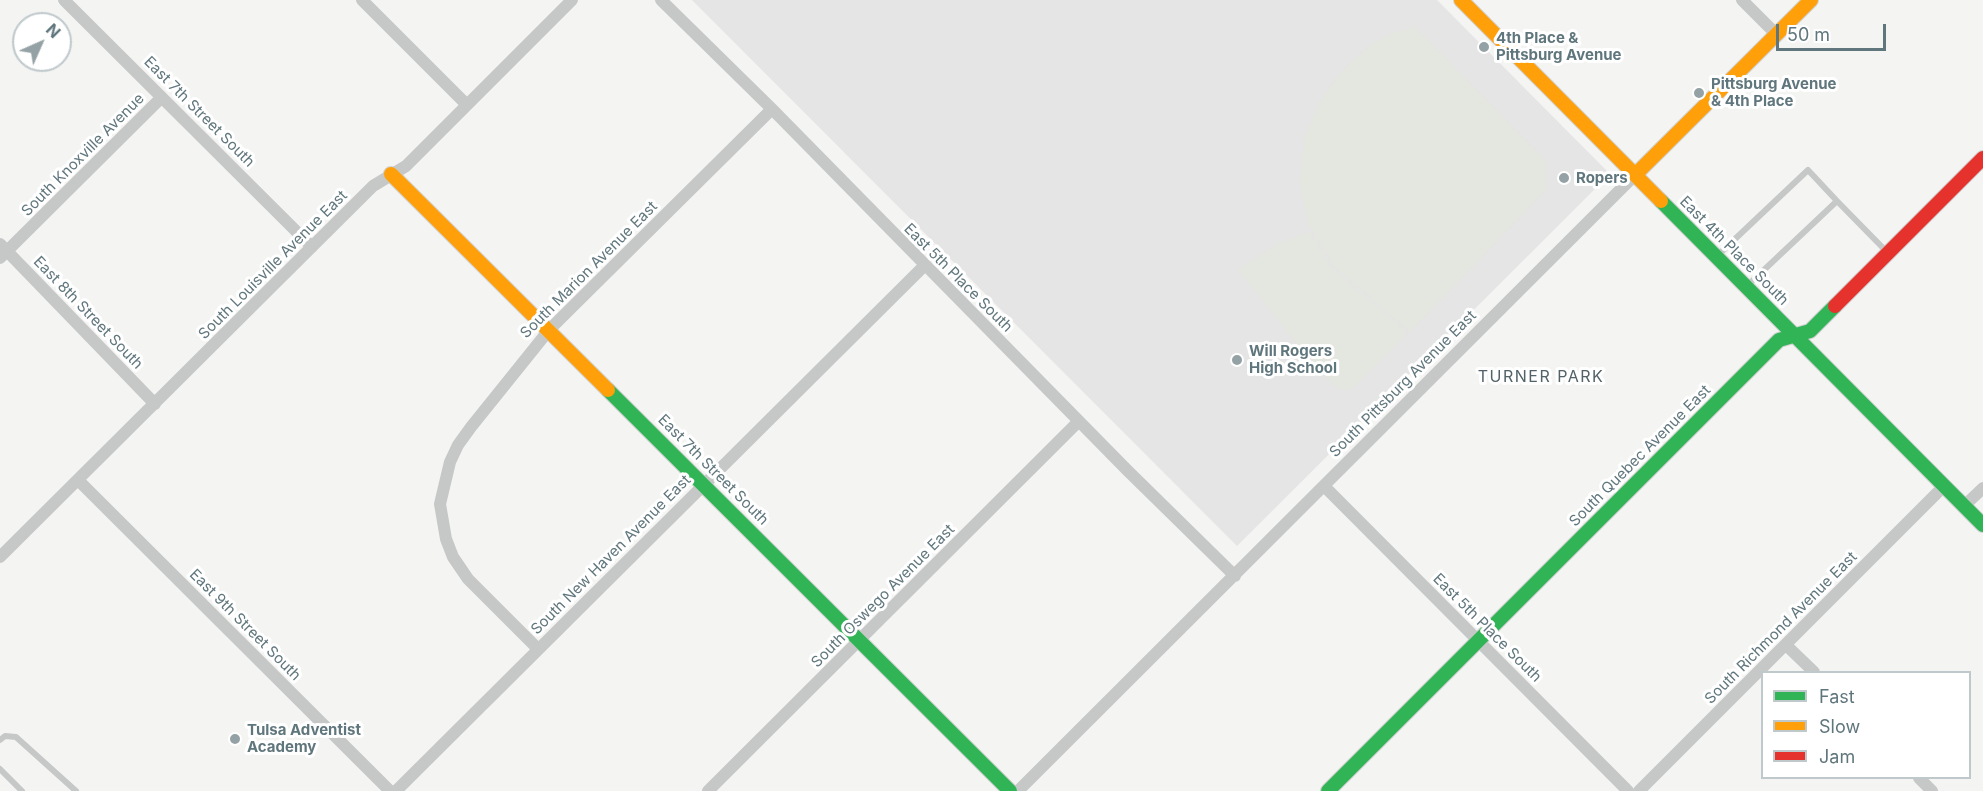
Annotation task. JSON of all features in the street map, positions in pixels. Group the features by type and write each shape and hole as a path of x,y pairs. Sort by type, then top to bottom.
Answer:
{"street":[{"name":"East 7th Street South","path":"64,0 312,247"},
{"path":"362,0 466,105"},
{"name":"South Louisville Avenue East","path":"0,557 373,186 406,166 572,0"},
{"name":"East 5th Place South","path":"661,0 1235,576"},
{"name":"East 4th Place South","path":"1461,0 1983,525"},
{"path":"1742,0 1777,35"},
{"name":"South Pittsburg Avenue East","path":"1018,791 1811,0"},
{"name":"South Knoxville Avenue","path":"2,251 161,98"},
{"name":"South Marion Avenue East","path":"538,649 468,579 453,557 446,539 440,504 450,462 458,445 549,330 772,109"},
{"name":"South Quebec Avenue East","path":"1328,791 1779,340 1810,331 1983,158"},
{"name":"East 7th Street South","path":"392,174 1010,791"},
{"name":"East 8th Street South","path":"2,251 155,404"},
{"name":"South New Haven Avenue East","path":"396,791 924,266"},
{"name":"South Oswego Avenue East","path":"708,791 1079,421"},
{"name":"East 9th Street South","path":"78,480 390,791"},
{"name":"East 5th Place South","path":"1324,486 1628,791"},
{"name":"South Richmond Avenue East","path":"1639,791 1944,486"},
{"path":"1964,506 1983,488"},
{"path":"1786,645 1813,671"},
{"path":"1921,779 1932,791"}],"lane":[{"path":"1716,257 1808,170 1888,253"},
{"path":"1746,287 1837,201"},
{"path":"0,740 5,736 16,737 76,791"},
{"path":"0,769 22,791"}],"shaded area":[{"name":"Will Rogers High School","path":"692,0 1437,0 1610,174 1237,546"},
{"path":"1415,27 1546,161 1547,189 1410,332 1334,267 1307,222 1300,180 1305,137 1320,102 1340,73 1368,47 1390,34"},
{"path":"1310,232 1333,269 1408,333 1352,389 1337,389 1311,362 1238,270 1281,242"}],"traffic: fast":[{"path":"1661,201 1983,525"},
{"path":"1328,791 1779,340 1810,331 1835,306"},
{"path":"608,390 1010,791"}],"traffic: slow":[{"path":"1461,0 1661,201"},
{"path":"1635,175 1811,0"},
{"path":"391,174 608,390"}],"traffic: jam":[{"path":"1835,306 1983,158"}],"place":[{"name":"4th Place & Pittsburg Avenue","path":"1484,47"},
{"name":"Pittsburg Avenue & 4th Place","path":"1699,93"},
{"name":"Ropers","path":"1564,178"},
{"name":"Will Rogers High School","path":"1237,360"},
{"name":"Tulsa Adventist Academy","path":"235,739"}],"district":[{"name":"TURNER PARK","path":"1541,377"}]}
